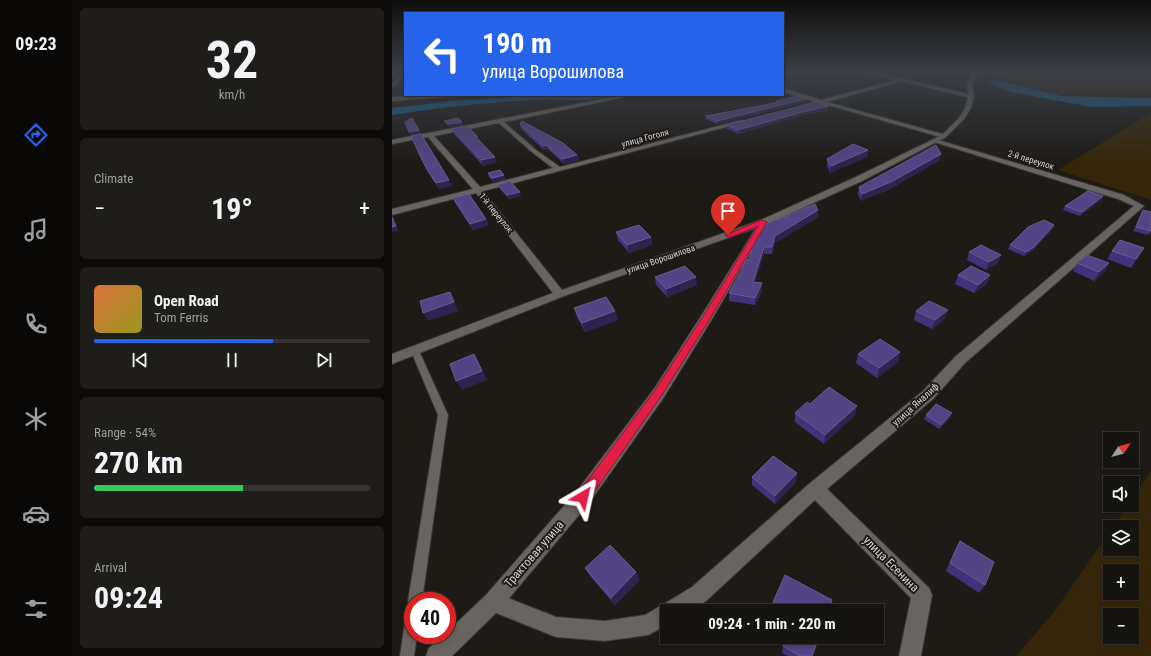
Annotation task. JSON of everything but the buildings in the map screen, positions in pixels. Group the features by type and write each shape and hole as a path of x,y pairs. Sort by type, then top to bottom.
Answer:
{"street":[{"path":"392,142 598,102"},
{"path":"796,108 818,102 904,123 944,136"},
{"name":"улица Ворошилова","path":"392,359 560,294 764,222 859,179 936,141 944,136 961,119 968,108 970,102"},
{"name":"улица Гоголя","path":"392,212 751,120"},
{"path":"500,121 534,151 559,169"},
{"name":"1-й переулок","path":"429,134 478,190 560,294"},
{"name":"2-й переулок","path":"936,141 1121,197"},
{"name":"улица Яналиф","path":"683,604 699,594 815,489 928,395 960,360 1140,206 1121,197"},
{"name":"Трактовая улица","path":"437,656 493,602 583,497 654,399 706,319 764,222"},
{"name":"улица Есенина","path":"815,489 922,595 910,656"},
{"path":"493,602 556,627 605,631 648,625 660,617"}],"lane":[{"path":"415,351 443,416 416,592"},
{"path":"407,656 409,644"}],"shaded area":[{"path":"1151,113 1151,200 1058,170"},
{"path":"1151,471 1151,656 1016,656 1054,612 1103,541 1103,556 1139,556 1139,520 1118,520 1123,512 1139,512 1139,489"}],"water":[{"path":"447,102 515,102 392,115 392,108"},
{"path":"1063,102 1151,102 1151,106 1092,107"}],"route":[{"path":"583,497 658,392 706,319 764,222 728,235"}]}
